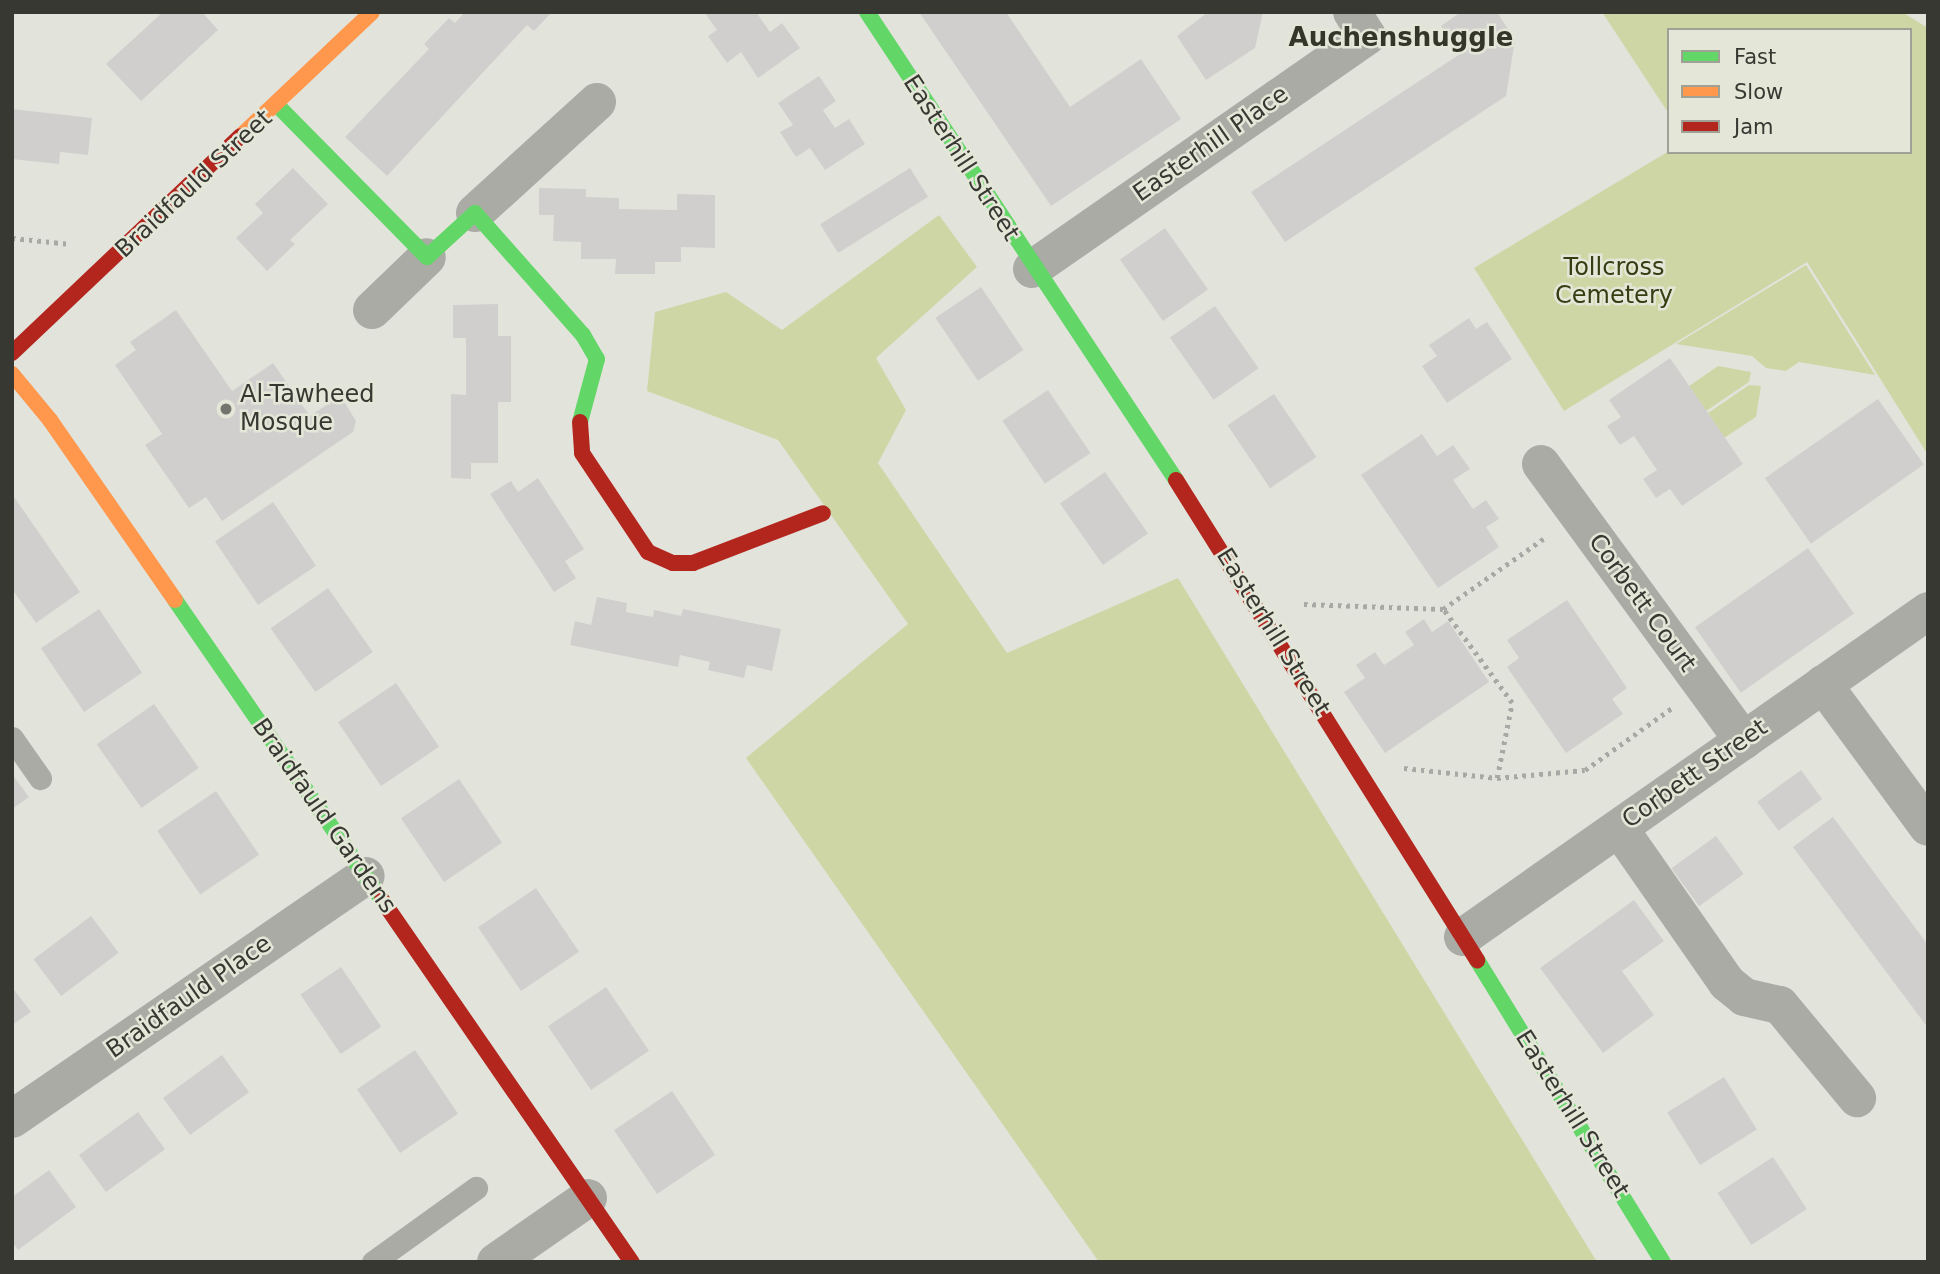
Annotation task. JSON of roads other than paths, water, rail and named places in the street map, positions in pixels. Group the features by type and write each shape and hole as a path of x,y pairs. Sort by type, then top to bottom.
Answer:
{"street":[{"name":"Braidfauld Street","path":"12,353 278,106 372,12"},
{"name":"Easterhill Street","path":"867,12 1032,269 1256,602 1663,1262"},
{"name":"Easterhill Place","path":"1032,269 1367,36 1352,12"},
{"path":"372,310 597,102"},
{"path":"278,106 428,257"},
{"path":"475,213 592,347 597,372 579,415 577,437 582,453 648,552 673,563 693,563 823,513"},
{"name":"Braidfauld Gardens","path":"12,374 50,420 632,1262"},
{"name":"Corbett Court","path":"1541,464 1744,741"},
{"name":"Corbett Street","path":"1463,937 1928,611"},
{"path":"1823,684 1928,827"},
{"path":"1619,828 1727,983 1744,997 1780,1005 1857,1098"},
{"name":"Braidfauld Place","path":"12,1119 365,876"},
{"path":"496,1262 588,1198"}],"lane":[{"path":"12,738 40,779"},
{"path":"373,1262 475,1188"}],"place":[{"name":"Al-Tawheed Mosque","path":"226,409"}],"district":[{"name":"Auchenshuggle","path":"1401,38"}],"park label":[{"name":"Tollcross Cemetery","path":"1614,282"}]}
